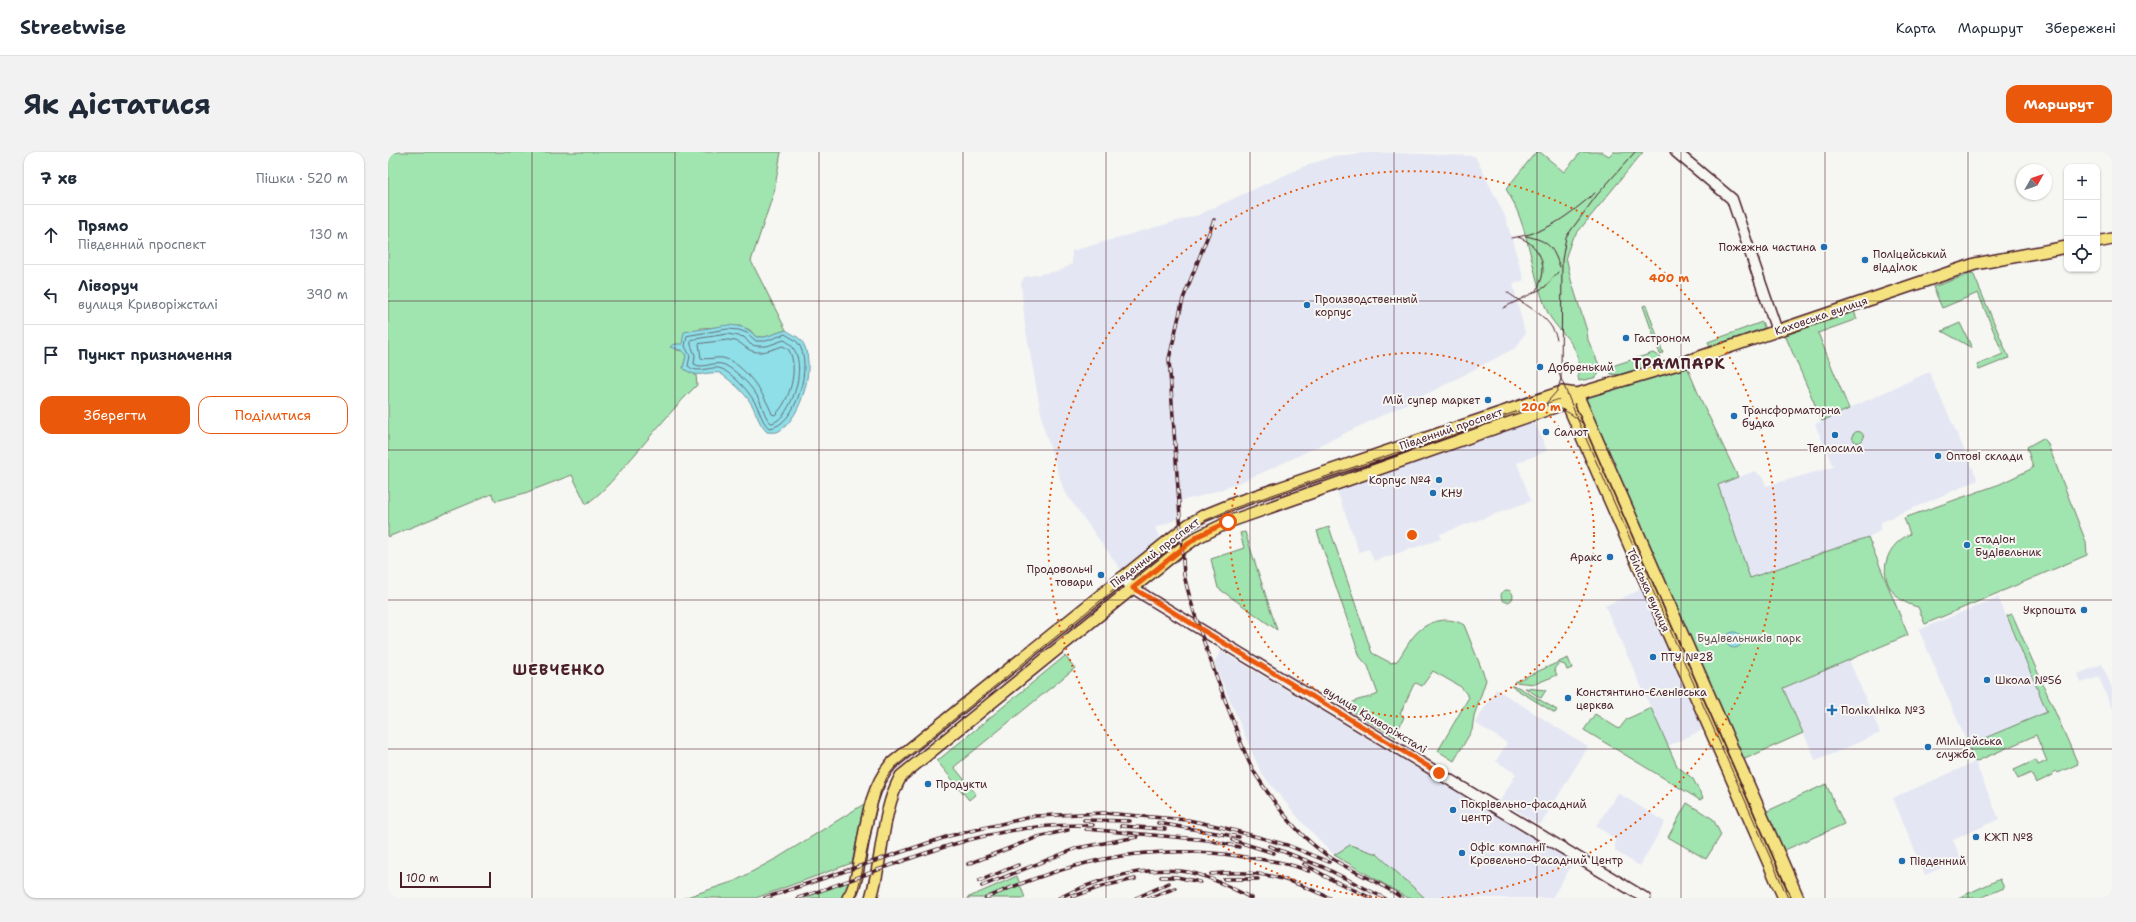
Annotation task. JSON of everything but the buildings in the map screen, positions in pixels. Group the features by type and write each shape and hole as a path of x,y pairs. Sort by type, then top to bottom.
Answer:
{"main road":[{"path":"1676,152 1732,200 1776,331"},
{"path":"2100,241 2112,239"},
{"name":"Каховська вулиця","path":"1576,394 1685,362 1975,264 2064,249"},
{"name":"Південний проспект","path":"848,898 856,879 870,808 877,786 891,764 1188,525 1214,511 1562,392 1576,394"},
{"name":"Тбіліська вулиця","path":"1562,392 1784,898"},
{"name":"Південний проспект","path":"871,898 876,882 893,793 902,776 1198,536 1228,522 1566,403 1576,394"},
{"name":"Тбіліська вулиця","path":"1576,394 1798,898"},
{"name":"вулиця Криворіжсталі","path":"1122,577 1133,588 1645,898"}],"shaded area":[{"path":"1373,152 1475,156 1505,216 1524,280 1513,284 1525,333 1517,347 1439,388 1279,465 1234,485 1195,498 1182,500 1178,519 1155,528 1160,537 1159,540 1121,570 1064,491 1044,429 1025,326 1021,283 1024,277 1062,270 1072,264 1072,251 1198,215 1300,168 1334,156"},
{"path":"1929,372 1978,480 1881,522 1880,531 1868,537 1750,578 1718,485 1755,471 1763,478 1766,486 1833,467 1815,424"},
{"name":"КНУ","path":"1532,415 1547,451 1517,463 1531,501 1440,534 1441,539 1374,561 1369,549 1359,552 1335,485"},
{"name":"ПТУ №28","path":"1646,587 1709,727 1668,746 1605,606"},
{"name":"Школа №56","path":"1998,597 2047,712 1968,745 1919,630"},
{"path":"1221,651 1574,862 1552,898 1425,898 1377,854 1350,845 1334,855 1301,821 1261,773 1214,663"},
{"name":"Поліклініка №3","path":"1849,660 1880,733 1816,761 1783,688"},
{"path":"2102,664 2112,688 2112,710 2099,677 2081,683 2078,674"},
{"path":"1496,689 1588,747 1540,825 1500,801 1516,774 1496,761 1507,743 1475,723"},
{"path":"1975,762 1999,819 1953,840 1961,859 1925,875 1893,798"},
{"path":"1618,793 1665,822 1640,866 1615,851 1615,839 1596,826"}],"green space":[{"path":"388,152 781,152 774,192 751,261 786,330 765,337 756,337 750,330 740,326 701,328 677,350 683,351 686,356 683,368 696,375 697,385 668,415 597,496 586,504 572,475 525,493 496,501 492,494 388,537"},
{"path":"1536,152 1540,152 1564,172 1581,152 1602,152 1609,156 1613,152 1643,152 1572,239 1566,256 1571,280 1587,331 1588,340 1600,367 1598,375 1594,378 1579,381 1577,354 1571,343 1547,311 1537,281 1520,218 1506,189"},
{"path":"1973,273 2009,358 1979,370 1977,365 2003,354 1978,293 1942,308 1933,287"},
{"path":"1646,305 1663,353 1660,354 1643,306"},
{"path":"1854,311 1857,319 1818,333 1849,409 1822,421 1785,335"},
{"path":"1762,322 1765,329 1711,349 1708,342"},
{"path":"1960,323 1972,348 1942,331"},
{"path":"1653,353 1660,357 1658,363 1619,375 1611,374 1610,370 1615,365"},
{"name":"Будівельників парк","path":"1685,362 1701,400 1738,477 1718,485 1750,578 1868,537 1908,635 1783,688 1803,733 1738,762 1577,394"},
{"path":"1858,431 1862,433 1864,437 1862,441 1858,443 1854,441 1852,437 1854,433"},
{"name":"стадіон Будівельник","path":"2043,438 2047,442 2086,542 2087,555 1925,624 1918,607 1905,602 1895,594 1888,584 1886,574 1886,562 1890,551 1898,542 1910,534 1904,518 2000,484 2033,468 2027,447"},
{"path":"1329,527 1372,653 1391,663 1397,661 1417,632 1431,623 1448,620 1459,622 1464,625 1486,680 1474,716 1472,730 1454,761 1438,751 1469,697 1461,687 1433,671 1422,686 1416,683 1414,684 1400,714 1404,717 1395,737 1346,708 1357,700 1378,694 1368,666 1360,657 1317,531"},
{"path":"1245,532 1277,630 1218,588 1211,559 1244,548 1240,533"},
{"path":"1507,590 1511,592 1513,596 1511,600 1507,602 1503,600 1501,596 1503,592"},
{"path":"2012,614 2078,764 2058,773 2056,771 2052,773 2053,775 2036,783 2031,773 2018,779 2014,770 2036,760 2038,765 2047,761 2036,735 1975,762 1968,745 2047,712 2007,616"},
{"path":"1065,656 1075,668 954,767 976,794 969,800 937,761"},
{"path":"1568,658 1572,668 1567,670 1565,665 1559,663 1554,669 1557,675 1535,684 1514,682"},
{"path":"1511,686 1518,687 1557,710 1555,713"},
{"path":"1525,688 1546,690 1541,698"},
{"path":"1651,708 1677,766 1693,779 1703,798 1700,800 1584,730 1595,714 1619,729 1627,719"},
{"path":"1826,784 1844,824 1778,853 1761,814"},
{"path":"1687,803 1713,819 1721,835 1706,859 1668,837"},
{"path":"864,804 852,863 756,898 684,898 735,881 779,857"},
{"path":"1350,845 1377,854 1425,898 1408,898 1334,855"},
{"path":"1017,876 1025,898 967,898"},
{"path":"856,879 848,898 798,898"},
{"path":"2000,879 2004,888 1980,898 1958,898"}],"water":[{"path":"728,325 744,328 756,337 765,337 786,330 798,337 806,349 808,375 801,402 795,414 778,432 767,432 764,429 749,400 742,391 729,380 720,373 693,374 688,372 683,368 686,356 683,351 670,347 674,344 682,344 684,332"},
{"path":"1734,632 1740,634 1742,640 1740,646 1734,648 1728,646 1726,640 1728,634"}],"tram line":[{"path":"1543,407 1557,391 1561,379 1562,260 1566,237 1597,195 1635,152"},
{"path":"1511,238 1524,236 1546,228 1566,216 1595,193"},
{"path":"1526,236 1545,242 1552,249 1560,267"},
{"path":"1518,237 1527,241 1534,247 1542,261 1542,278 1539,286 1533,294"},
{"path":"1503,308 1545,287 1558,272"},
{"path":"1507,292 1543,317 1554,330 1557,339"},
{"path":"1558,371 1580,425 1788,898"},
{"path":"856,898 880,793 887,777 895,767 1178,538 1206,520 1234,508 1533,406 1547,405 1560,409 1572,415 1583,424"}],"railway":[{"path":"1214,220 1183,299 1169,359 1184,575 1188,593 1205,644 1245,752 1252,768 1269,794 1299,831 1326,855 1402,898"},
{"path":"765,898 949,836 1035,816 1104,813 1188,820 1221,827 1287,845 1329,862"},
{"path":"1084,820 1130,821"},
{"path":"1158,823 1239,837"},
{"path":"798,898 916,856 977,838 1007,831 1038,827 1059,825 1093,825"},
{"path":"1121,826 1165,829"},
{"path":"1086,829 1208,840 1239,847"},
{"path":"968,864 1038,837 1068,830"},
{"path":"982,886 1077,848 1137,837"},
{"path":"1232,840 1274,853"},
{"path":"1269,846 1323,867 1384,898"},
{"path":"986,898 1017,885 1078,865 1109,858 1139,854 1171,852 1238,856 1282,863 1309,871"},
{"path":"1304,864 1329,878"},
{"path":"979,881 1018,865"},
{"path":"1059,898 1102,880 1133,873 1164,870 1189,872 1217,881 1251,898"},
{"path":"1211,874 1244,873 1272,876 1330,898"},
{"path":"1324,876 1371,898"},
{"path":"1161,877 1177,877 1200,882"},
{"path":"1072,897 1103,886 1135,879"},
{"path":"1224,879 1258,879"},
{"path":"1136,898 1169,883"},
{"path":"1149,898 1175,888"}],"place":[{"name":"Пожежна частина","path":"1824,247"},
{"name":"Поліцейський відділок","path":"1865,260"},
{"name":"Производственный корпус","path":"1307,305"},
{"name":"Гастроном","path":"1626,338"},
{"name":"Добренький","path":"1540,367"},
{"name":"Мій супер маркет","path":"1488,400"},
{"name":"Трансформаторна будка","path":"1734,416"},
{"name":"Салют","path":"1546,432"},
{"name":"Теплосила","path":"1835,435"},
{"name":"Оптові склади","path":"1938,456"},
{"name":"Корпус №4","path":"1439,480"},
{"name":"КНУ","path":"1433,493"},
{"name":"стадіон Будівельник","path":"1967,545"},
{"name":"Аракс","path":"1610,557"},
{"name":"Продовольчі товари","path":"1101,575"},
{"name":"Укрпошта","path":"2084,610"},
{"name":"ПТУ №28","path":"1653,657"},
{"name":"Школа №56","path":"1987,680"},
{"name":"Констянтино-Єленівська церква","path":"1568,698"},
{"name":"Поліклініка №3","path":"1832,710"},
{"name":"Міліцейська служба","path":"1928,747"},
{"name":"Продукти","path":"928,784"},
{"name":"Покрівельно-фасадний центр","path":"1453,810"},
{"name":"КЖП №8","path":"1976,837"},
{"name":"Офіс компанії Кровельно-Фасадний Центр","path":"1462,853"},
{"name":"Південний","path":"1902,861"}],"district":[{"name":"ТРАМПАРК","path":"1679,364"},
{"name":"ШЕВЧЕНКО","path":"559,670"}],"route":[{"path":"1228,522 1198,536 1133,588 1439,773"}]}
